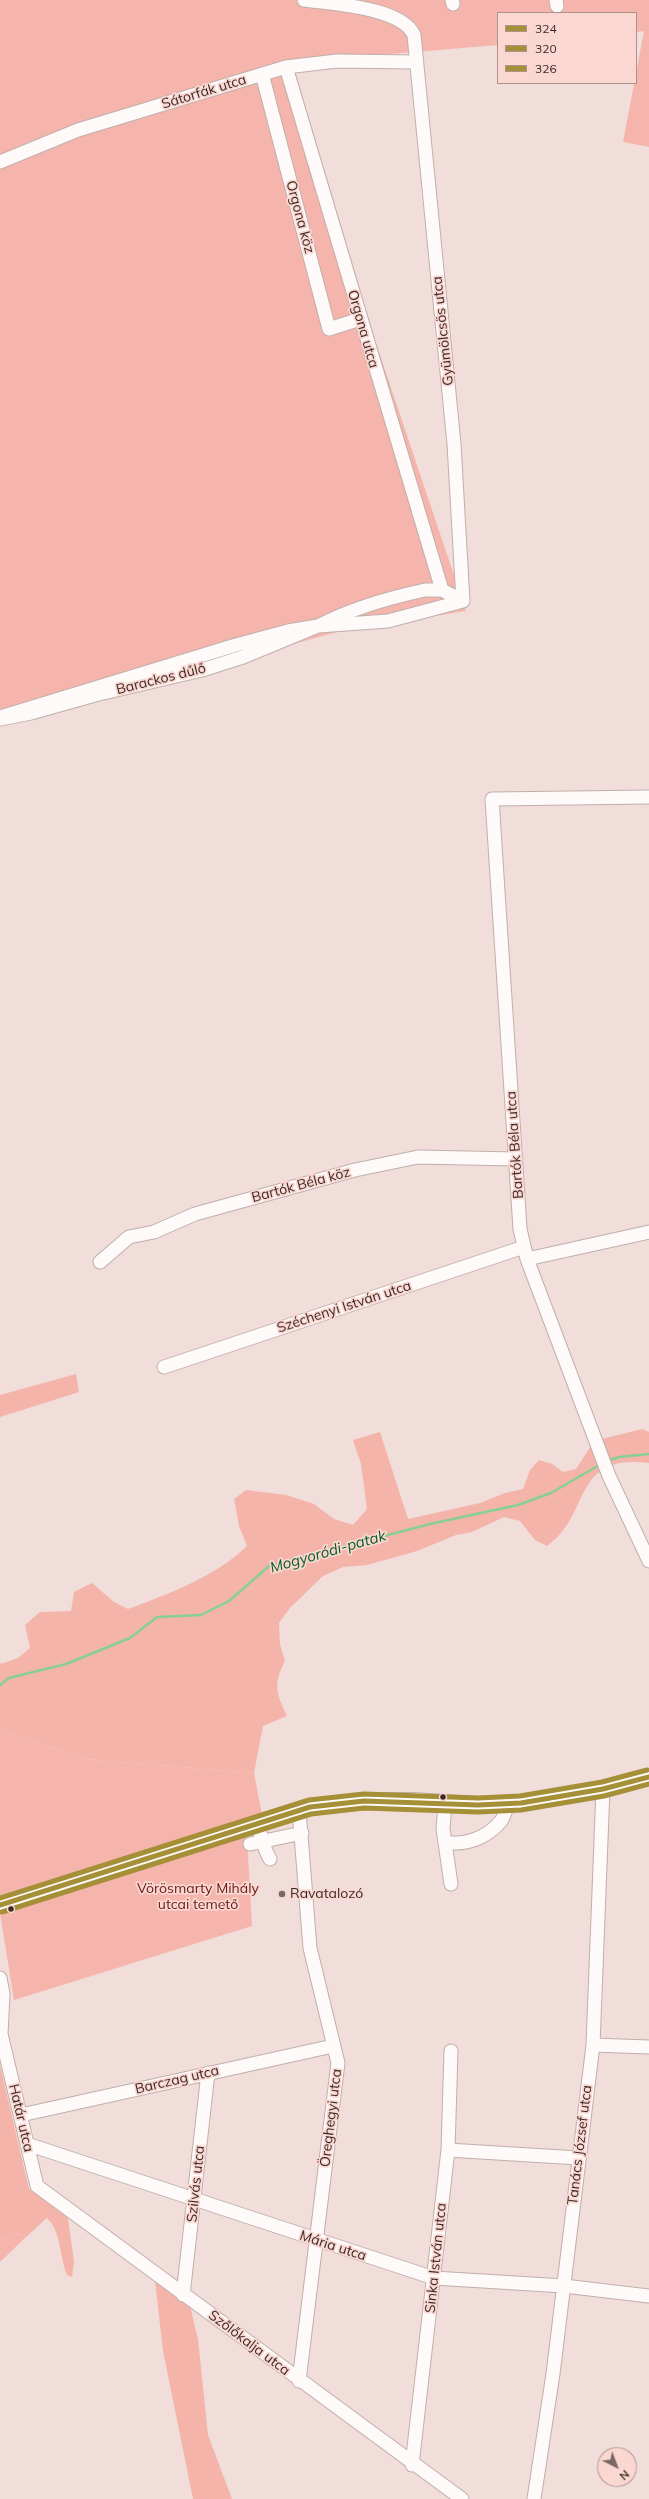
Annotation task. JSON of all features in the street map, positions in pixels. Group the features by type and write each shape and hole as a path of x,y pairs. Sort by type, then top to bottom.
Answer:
{"main road":[{"path":"0,1905 299,1810 341,1802 413,1801 508,1804 561,1798 649,1777"}],"street":[{"name":"Gyümölcsös utca","path":"304,0 349,3 399,19 411,29 414,35 454,444 463,601"},
{"name":"Sátorfák utca","path":"0,162 78,130 286,67 337,61 416,62"},
{"name":"Orgona utca","path":"286,67 442,590"},
{"name":"Orgona köz","path":"262,74 329,328 360,319"},
{"name":"Barackos dűlő","path":"0,718 31,713 95,695 202,670 243,657 318,626 336,616 383,599 425,590 442,590 463,601"},
{"name":"Barackos dűlő","path":"318,626 388,621 431,608 463,601"},
{"name":"Bartók Béla utca","path":"649,797 492,799 520,1229 526,1253 606,1467 649,1561"},
{"name":"Bartók Béla köz","path":"100,1262 117,1246 136,1235 154,1232 195,1214 354,1170 418,1157 516,1159"},
{"name":"Széchenyi István utca","path":"164,1366 526,1253 649,1232"},
{"name":"Tanács József utca","path":"534,2499 564,2286 578,2158 593,2045 603,1789"},
{"path":"445,1803 443,1829 451,1884"},
{"path":"445,1842 468,1843 483,1835 501,1821 508,1804"},
{"name":"Öreghegyi utca","path":"299,1810 310,1948 332,2046 338,2063 299,2381"},
{"path":"256,1843 257,1824"},
{"path":"256,1843 302,1833"},
{"path":"256,1843 263,1848 270,1859"},
{"name":"Határ utca","path":"0,1978 2,1994 1,2034 37,2186"},
{"path":"593,2045 649,2047"},
{"name":"Barczag utca","path":"21,2115 332,2046"},
{"name":"Sinka István utca","path":"412,2464 448,2150 451,2051"},
{"name":"Szilvás utca","path":"183,2295 195,2200 208,2073"},
{"name":"Mária utca","path":"27,2144 315,2241 434,2278 564,2286 649,2296"},
{"path":"448,2150 578,2158"},
{"name":"Szőlőkalja utca","path":"37,2186 299,2381 462,2499"}],"green space":[{"path":"0,0 649,0 649,147 623,142 634,84 637,84 637,68 644,31 637,32 637,12 497,12 497,45 282,63 466,611 348,629 0,724"},
{"name":"Vörösmarty Mihály utcai temető","path":"0,1729 85,1759 254,1773 262,1815 0,1898"},
{"name":"Vörösmarty Mihály utcai temető","path":"247,1836 252,1926 14,2000 0,1913"},
{"path":"18,2233 26,2237 0,2262 0,2240"}],"shaded area":[{"path":"76,1374 79,1392 0,1417 0,1395"},
{"path":"642,1429 649,1432 649,1463 624,1462 606,1467 594,1476 561,1533 547,1546 535,1540 520,1521 504,1517 472,1532 456,1535 417,1551 367,1565 343,1567 323,1576 290,1608 279,1623 280,1644 285,1661 277,1682 277,1688 280,1701 287,1716 263,1726 254,1773 85,1759 0,1729 0,1662 1,1664 18,1658 30,1648 25,1625 40,1612 71,1611 74,1592 92,1583 114,1602 128,1609 160,1597 207,1575 235,1557 247,1546 239,1526 234,1499 246,1490 286,1495 314,1504 334,1519 353,1525 367,1509 361,1464 353,1440 380,1432 408,1519 480,1503 505,1493 523,1489 530,1470 539,1460 552,1464 563,1472 576,1469 594,1441"},
{"path":"0,2065 29,2189 68,2218 74,2262 72,2277 67,2275 64,2268 58,2238 52,2224 47,2218 26,2237 18,2233 0,2240"},
{"path":"155,2281 190,2306 198,2339 208,2435 232,2499 193,2499 163,2351"}],"waterway":[{"name":"Mogyoródi-patak","path":"607,1461 619,1457 649,1454"},
{"name":"Mogyoródi-patak","path":"0,1685 9,1678 66,1664 130,1638 157,1617 201,1615 229,1601 269,1566 430,1524 518,1505 551,1493 601,1464"}],"transit line":[{"name":"326","path":"0,1898 309,1800 364,1794 478,1798 520,1796 602,1782 647,1770"},
{"name":"324","path":"0,1905 310,1807 364,1801 478,1805 521,1803 603,1789 649,1777"},
{"name":"320","path":"2,1912 311,1814 364,1808 478,1812 521,1810 604,1796 649,1784"}],"place":[{"name":"Ravatalozó","path":"282,1894"}]}
